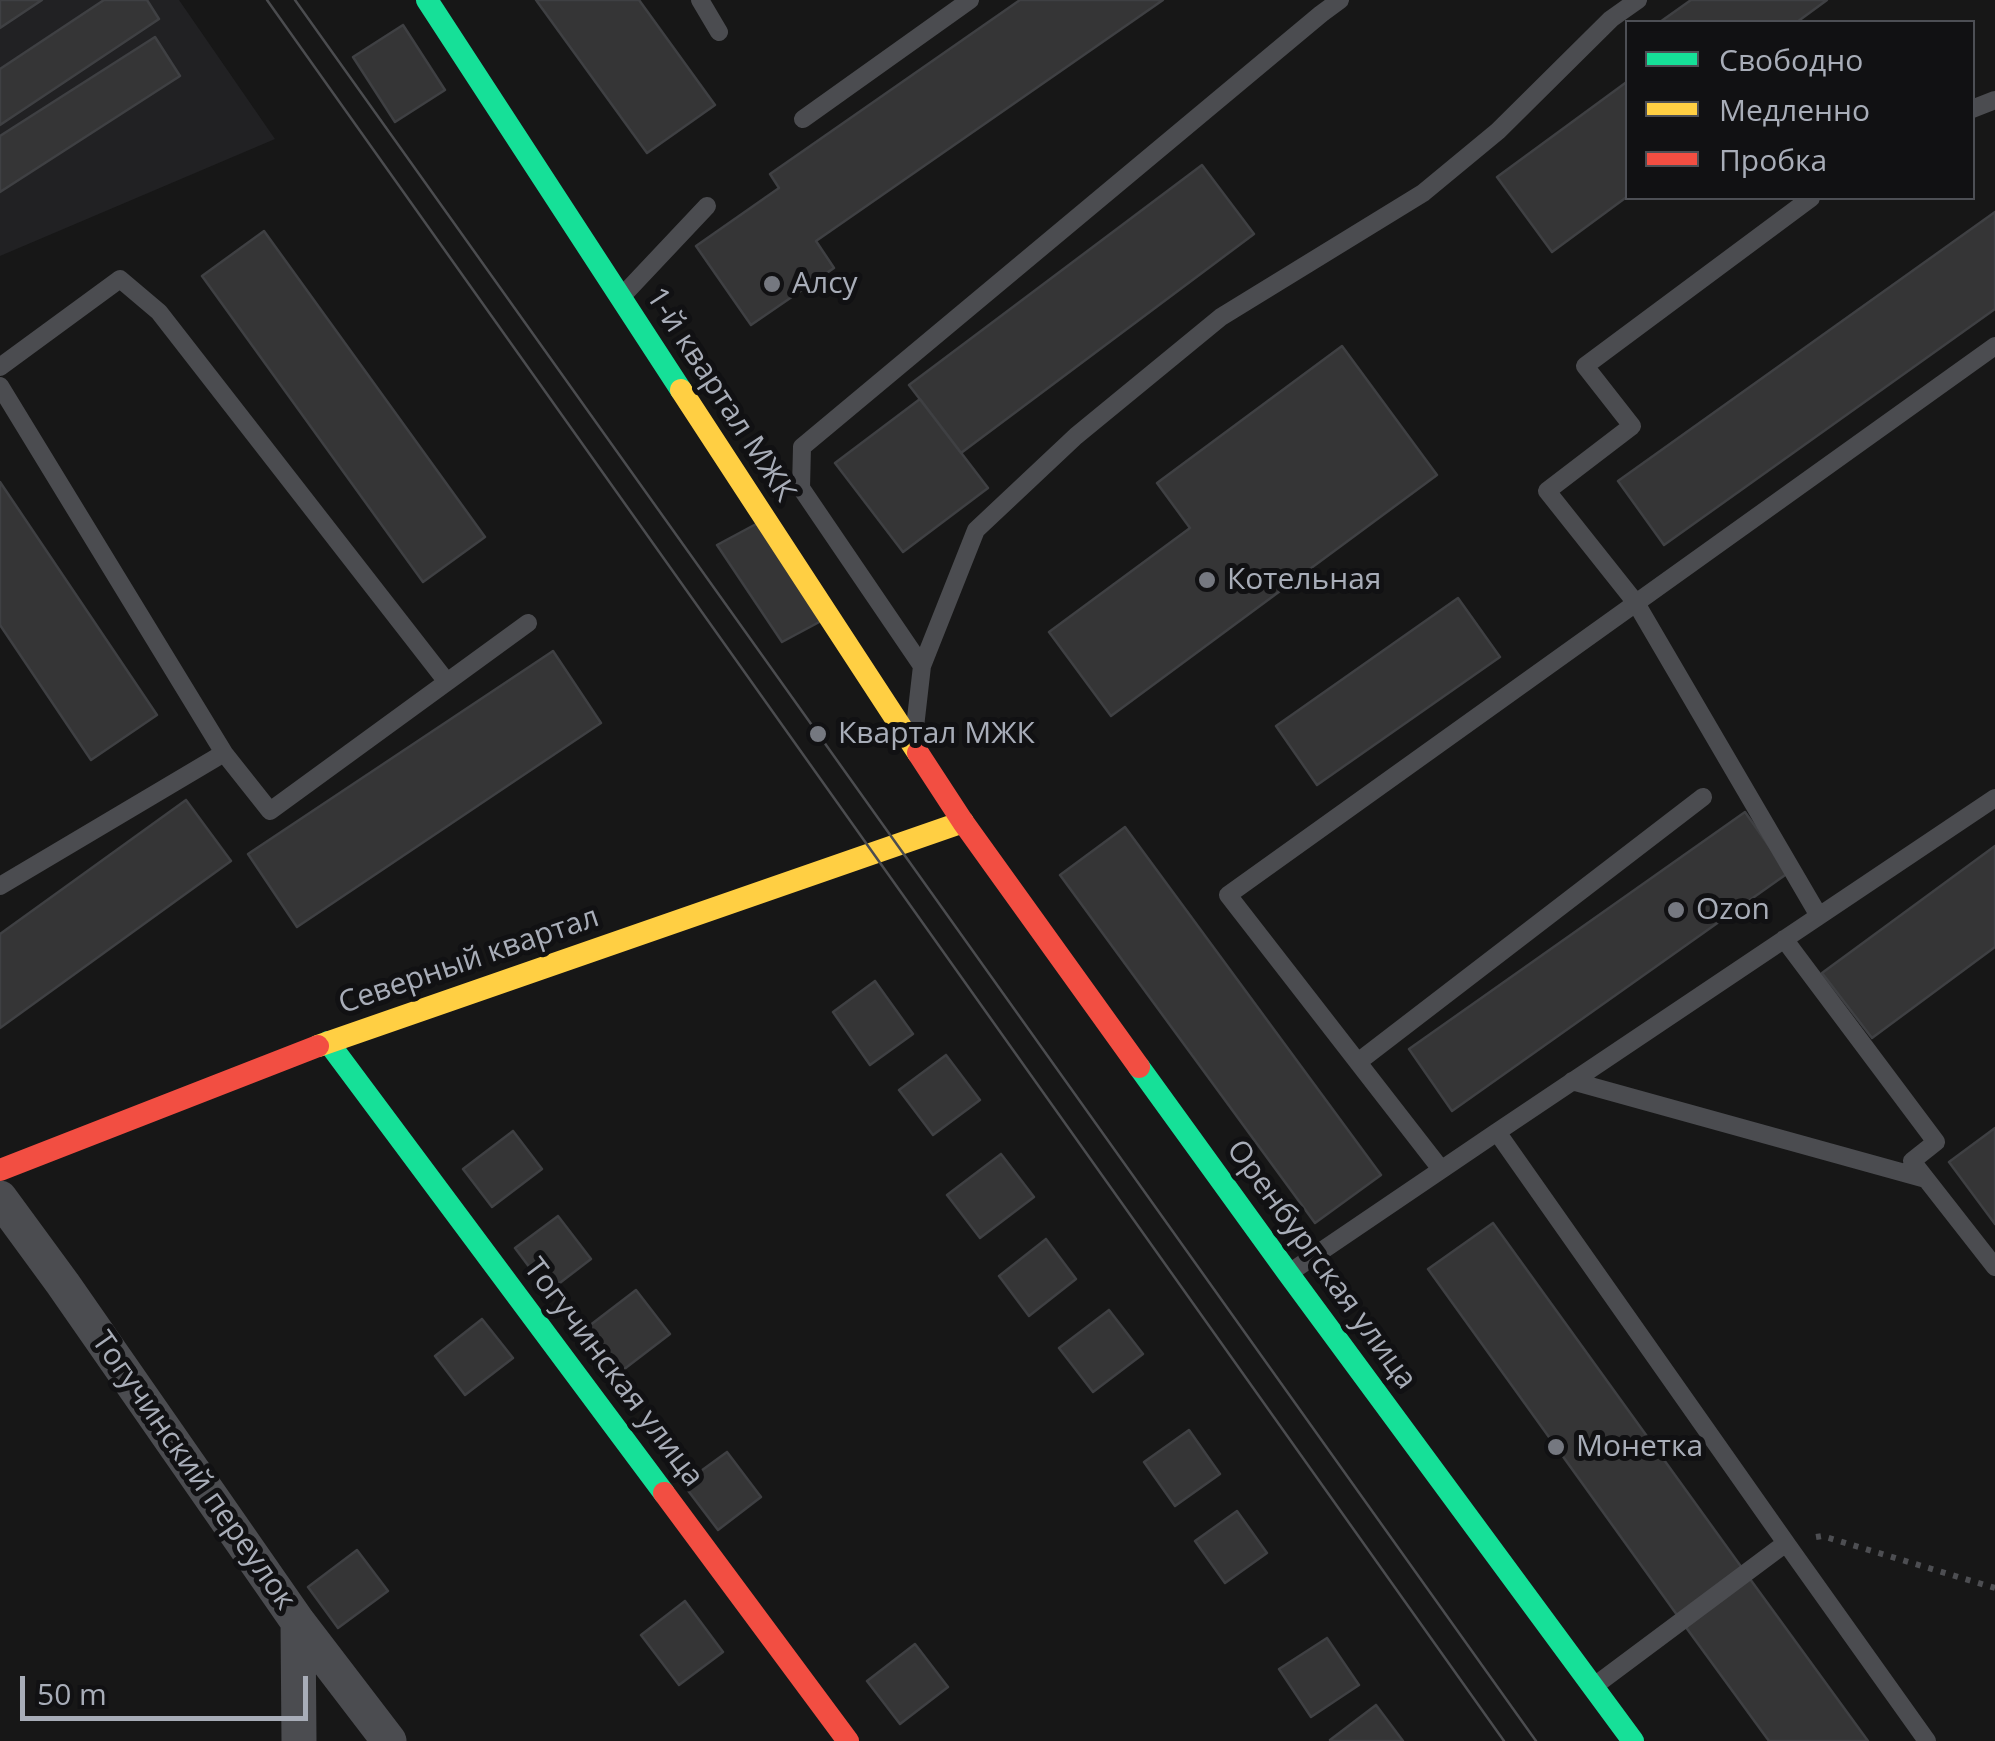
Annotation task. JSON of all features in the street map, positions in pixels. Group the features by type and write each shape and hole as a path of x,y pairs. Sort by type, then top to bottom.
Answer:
{"main road":[{"name":"1-й квартал МЖК","path":"427,0 963,822"},
{"name":"Северный квартал","path":"0,1170 328,1042 963,822"},
{"name":"Оренбургская улица","path":"963,822 1288,1273 1633,1741"},
{"name":"Тогучинская улица","path":"328,1042 848,1741"}],"street":[{"name":"Тогучинский переулок","path":"0,1198 298,1622 389,1741"},
{"path":"298,1622 299,1741"}],"lane":[{"path":"700,0 719,32"},
{"path":"803,119 970,0"},
{"path":"922,666 800,488 802,447 1340,0"},
{"path":"913,746 922,666 976,530 1076,436 1221,317 1422,194 1498,131 1611,20 1638,0"},
{"path":"1808,200 1586,366 1632,426 1547,491 1636,603 1818,916"},
{"path":"621,297 707,206"},
{"path":"0,366 120,279 158,312 447,682"},
{"path":"1440,1168 1228,895 1995,346"},
{"path":"0,386 224,752 270,812 528,623"},
{"path":"0,886 224,752"},
{"path":"1358,1062 1703,797"},
{"path":"1288,1273 1995,798"},
{"path":"1784,939 1936,1142 1912,1161 1995,1266"},
{"path":"1572,1082 1926,1178"},
{"path":"1497,1132 1927,1741"},
{"path":"1594,1686 1786,1542"}],"path":[{"path":"1786,1542 1822,1536 1995,1588"}],"shaded area":[{"path":"0,0 179,0 275,139 0,256"}],"building":[{"path":"0,0 42,0 0,28"},
{"path":"104,0 147,0 159,19 0,125 0,69"},
{"path":"536,0 639,0 715,105 647,153"},
{"path":"1020,0 1163,0 816,241 834,268 751,325 696,246 779,188 770,174"},
{"path":"1691,0 1827,0 1800,20 1663,20"},
{"path":"403,25 445,90 395,122 353,57"},
{"path":"155,37 180,76 0,192 0,136"},
{"path":"1625,83 1625,198 1552,252 1497,177"},
{"path":"1202,165 1254,234 961,453 909,385"},
{"path":"1995,212 1995,309 1664,545 1618,481"},
{"path":"264,231 485,537 423,582 202,276"},
{"name":"Котельная","path":"1342,346 1437,475 1111,716 1049,632 1190,528 1157,483"},
{"path":"920,399 988,488 903,552 835,463"},
{"path":"0,482 157,715 91,760 0,625"},
{"path":"758,523 823,620 782,642 717,545"},
{"path":"1458,598 1500,657 1317,785 1276,726"},
{"path":"553,651 601,723 297,927 248,854"},
{"path":"186,800 231,861 0,1028 0,934"},
{"path":"1745,812 1788,873 1452,1111 1409,1049"},
{"path":"1125,827 1381,1175 1315,1223 1060,875"},
{"path":"1995,846 1995,947 1872,1038 1822,973"},
{"path":"875,981 913,1034 870,1065 833,1012"},
{"path":"946,1055 980,1100 933,1135 899,1090"},
{"path":"1995,1128 1995,1224 1949,1162"},
{"path":"513,1131 542,1169 492,1207 463,1169"},
{"path":"1001,1154 1034,1197 980,1238 947,1195"},
{"path":"558,1216 591,1259 548,1292 515,1248"},
{"path":"1493,1223 1750,1579 1685,1626 1428,1269"},
{"path":"1046,1239 1076,1279 1029,1316 999,1276"},
{"path":"636,1290 670,1334 623,1370 589,1326"},
{"path":"1109,1310 1143,1354 1093,1392 1059,1348"},
{"path":"482,1319 513,1358 465,1395 435,1356"},
{"path":"1189,1430 1220,1474 1175,1506 1144,1462"},
{"path":"727,1452 761,1497 718,1530 683,1484"},
{"path":"1237,1511 1267,1553 1225,1583 1195,1541"},
{"path":"357,1550 388,1591 338,1628 308,1587"},
{"path":"1750,1579 1868,1741 1769,1741 1685,1626"},
{"path":"685,1601 723,1652 679,1685 641,1635"},
{"path":"1327,1638 1359,1685 1311,1717 1279,1669"},
{"path":"915,1644 948,1687 900,1724 867,1681"},
{"path":"1376,1705 1403,1741 1330,1740"}],"tram line":[{"path":"267,0 1504,1741"},
{"path":"295,0 1536,1741"}],"traffic: fast":[{"path":"427,0 681,390"},
{"path":"328,1042 664,1493"},
{"path":"1139,1067 1633,1741"}],"traffic: slow":[{"path":"681,390 918,753"},
{"path":"318,1046 963,822"}],"traffic: jam":[{"path":"918,753 1139,1067"},
{"path":"0,1170 318,1046"},
{"path":"664,1493 848,1741"}],"place":[{"name":"Алсу","path":"772,284"},
{"name":"Котельная","path":"1207,580"},
{"name":"Квартал МЖК","path":"818,734"},
{"name":"Ozon","path":"1676,910"},
{"name":"Монетка","path":"1556,1447"}]}
